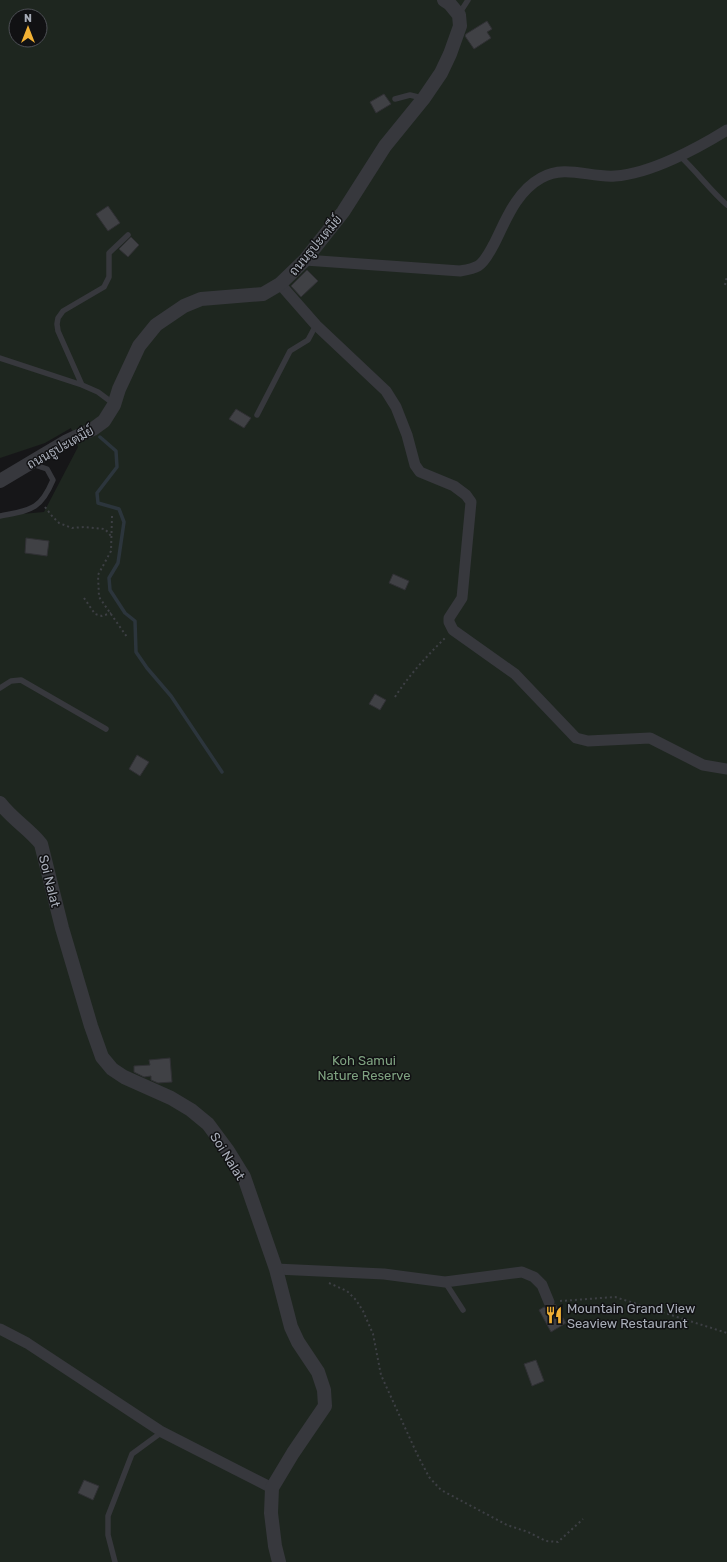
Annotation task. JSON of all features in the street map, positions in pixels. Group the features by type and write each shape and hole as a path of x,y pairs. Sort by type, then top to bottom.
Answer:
{"street":[{"path":"444,0 450,4 459,15"},
{"name":"ถนนธูปะเตมีย์","path":"0,480 104,421 114,405 119,389 140,346 156,325 184,306 201,299 263,294 280,284 305,260 343,212 385,146 424,98 441,73 450,54 460,26 459,15"},
{"path":"305,260 460,271 470,269 479,265 489,252 515,204 529,186 542,177 563,171 615,176 638,172 680,156 727,130"},
{"path":"280,284 316,324 386,391 396,407 407,435 415,465 420,472 454,486 466,495 471,502 462,598 448,622 453,630 515,674 576,738 588,741 650,738 703,765 727,769"},
{"name":"Soi Nalat","path":"0,803 6,811 41,844 62,928 91,1026 102,1057 112,1069 124,1077 170,1098 191,1110 208,1124 228,1151 244,1177 276,1269 291,1327 298,1342 318,1372 324,1390 325,1406 272,1488 271,1513 275,1546 279,1562"},
{"path":"276,1269 384,1274 445,1282 522,1272 534,1277 542,1285 549,1302"},
{"path":"0,1329 27,1343 162,1432 272,1488"}],"lane":[{"path":"459,15 468,0"},
{"path":"395,99 410,95 424,98"},
{"path":"680,156 697,172 708,188 727,205"},
{"path":"82,385 58,331 58,318 63,311 104,287 109,277 109,253 128,235"},
{"path":"257,415 290,351 308,340 316,324"},
{"path":"0,358 82,385 98,392 114,405"},
{"path":"0,516 31,509 47,494 53,480 47,469 31,463"},
{"path":"0,688 11,681 21,680 106,729"},
{"path":"445,1282 463,1310"},
{"path":"115,1562 108,1535 108,1516 132,1454 162,1432"}],"path":[{"path":"725,285 727,276"},
{"path":"52,516 59,523 72,528 84,527 105,529 112,537"},
{"path":"112,516 111,551 98,575 99,597 128,637"},
{"path":"84,598 95,614 102,616 110,613"},
{"path":"395,698 404,682 422,661 453,630"},
{"path":"324,1281 347,1291 356,1300 363,1311 373,1334 381,1375 420,1460 429,1477 441,1490 507,1525 528,1532 546,1541 558,1542 584,1519"},
{"path":"549,1302 615,1297 727,1333"}],"green space":[{"name":"Koh Samui Nature Reserve","path":"0,0 727,0 727,1562 0,1562 0,513 11,515 44,512 78,447 71,428 45,443 0,458"}],"building":[{"path":"487,21 492,29 487,32 491,38 474,49 465,36"},
{"path":"384,94 391,104 376,113 370,102"},
{"path":"108,206 120,223 108,231 96,214"},
{"path":"131,237 139,245 128,257 119,249"},
{"path":"307,270 318,281 301,297 291,286"},
{"path":"236,409 251,418 244,428 229,419"},
{"path":"26,538 49,541 47,556 25,553"},
{"path":"393,574 409,581 405,590 389,583"},
{"path":"375,694 386,700 380,710 369,704"},
{"path":"137,755 149,762 140,776 129,769"},
{"path":"170,1058 172,1082 158,1083 151,1080 151,1076 144,1077 134,1072 134,1066 150,1065 149,1060"},
{"path":"555,1304 566,1323 551,1332 539,1310 544,1307 551,1309"},
{"path":"536,1360 544,1381 532,1386 524,1364"},
{"path":"84,1480 99,1486 93,1500 78,1493"}],"waterway":[{"path":"100,437 116,451 117,467 97,493 98,503 119,509 124,522 118,563 109,578 110,590 125,613 135,621 136,652 147,668 171,696 222,772"}],"place":[{"name":"Mountain Grand View Seaview Restaurant","path":"554,1315"}]}
